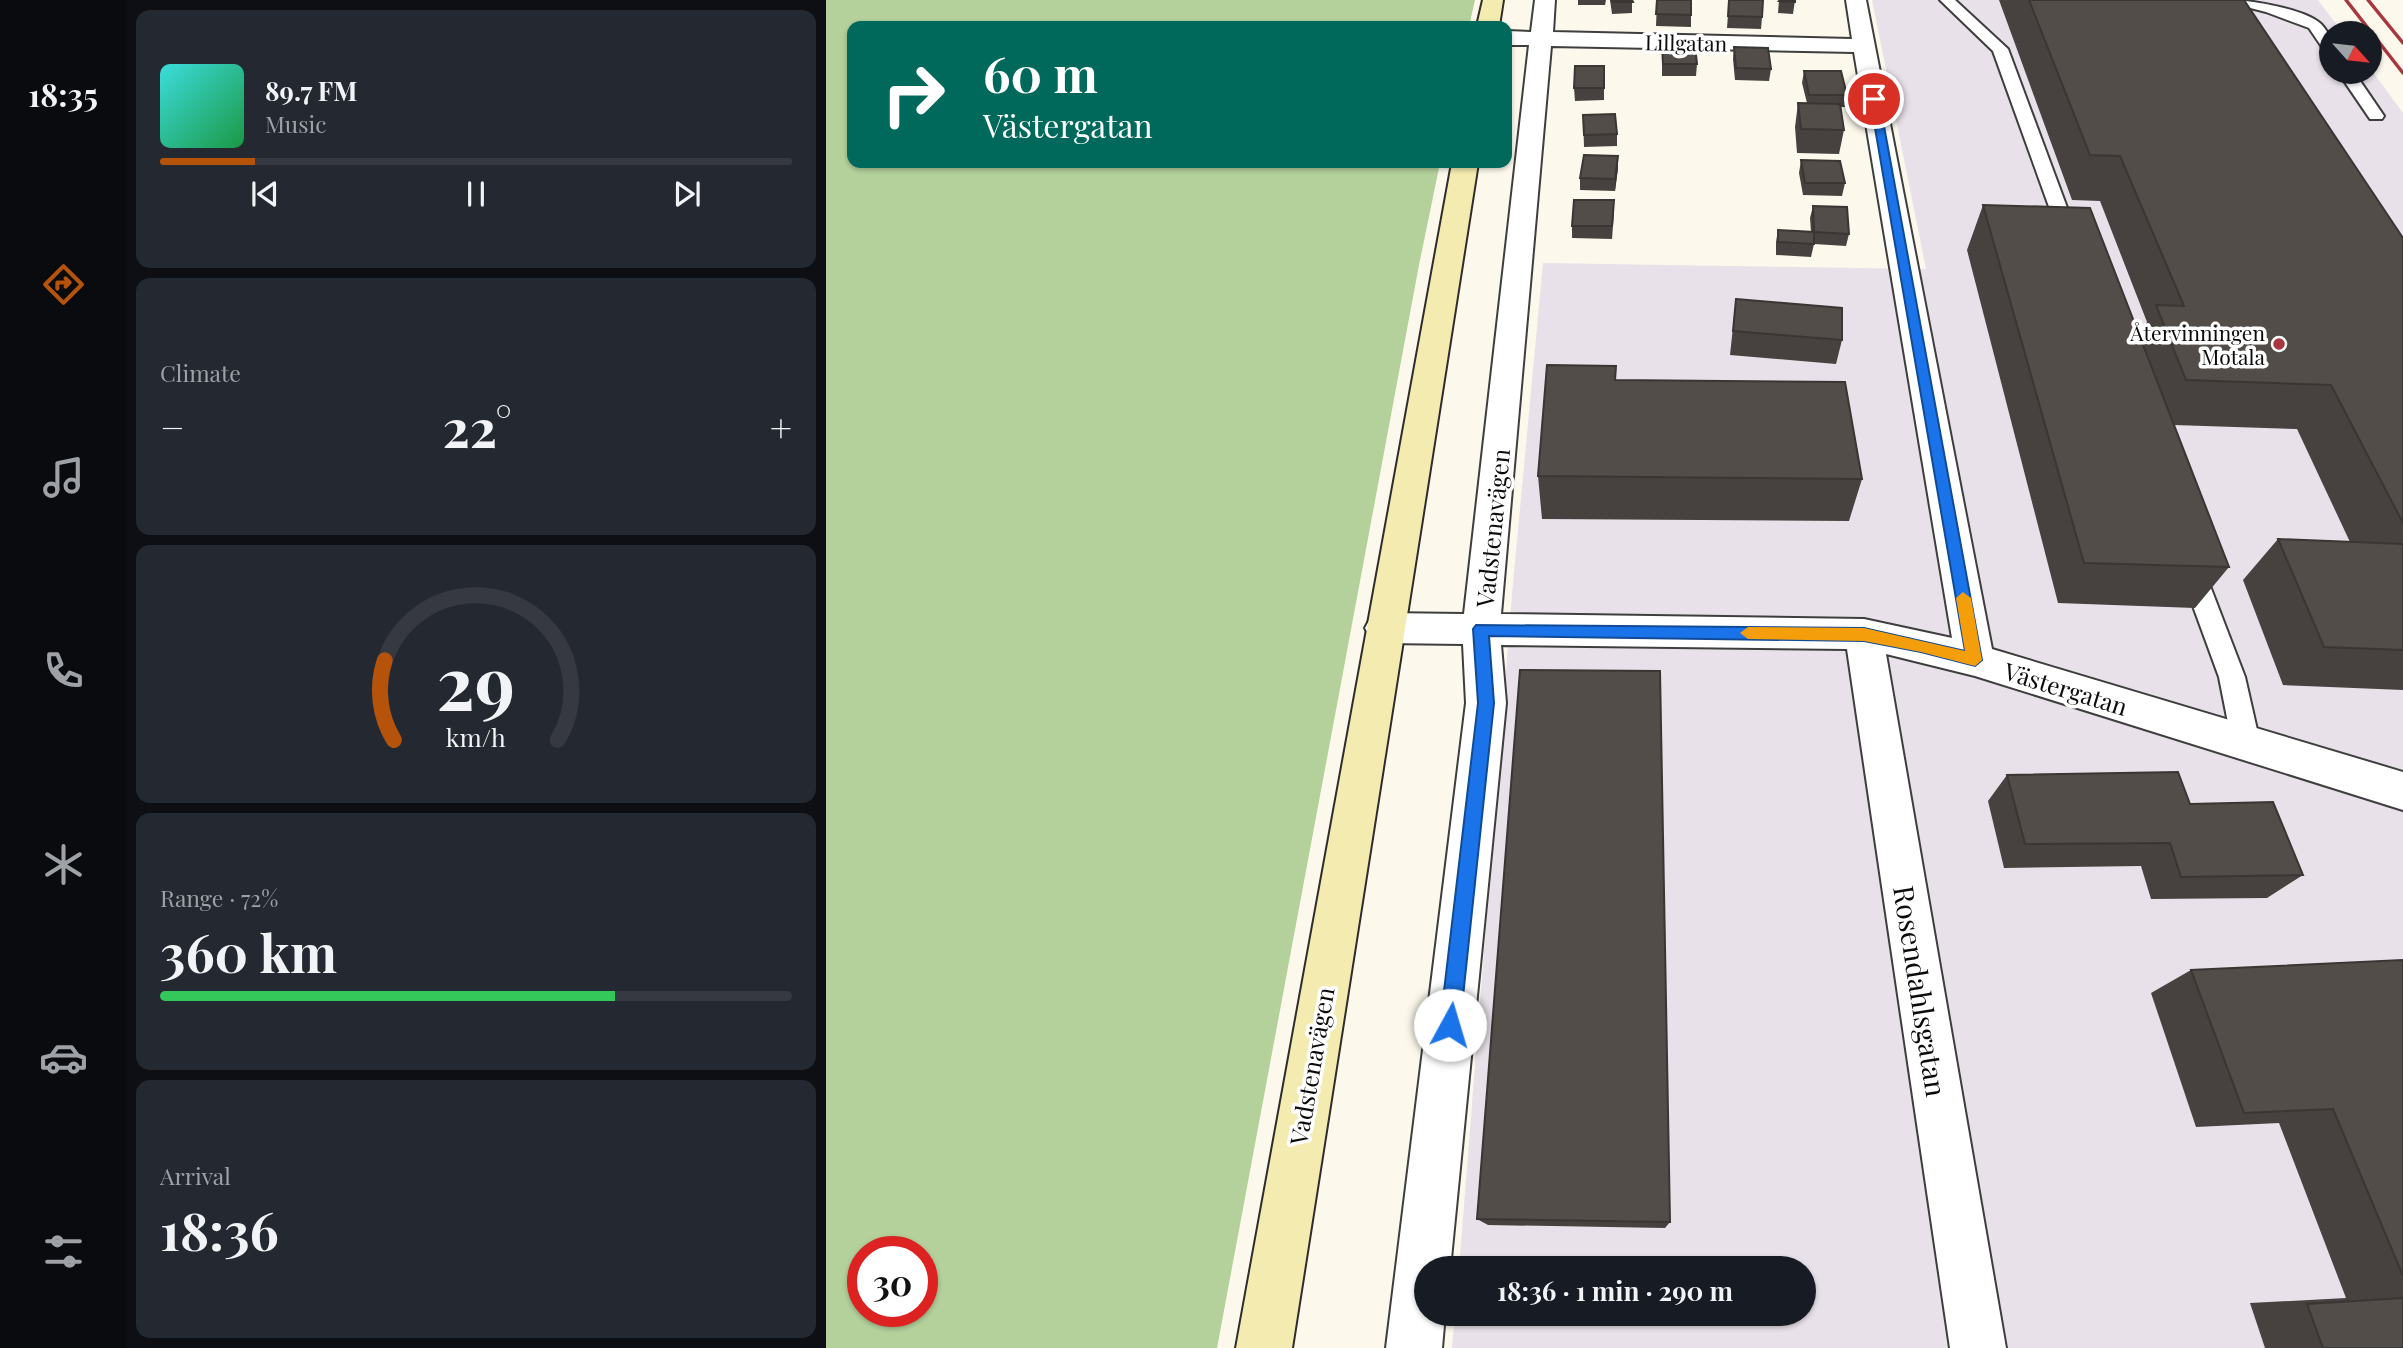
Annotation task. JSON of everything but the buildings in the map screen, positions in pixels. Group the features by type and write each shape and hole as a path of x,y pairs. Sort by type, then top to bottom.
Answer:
{"main road":[{"path":"1489,21 1493,0"},
{"name":"Vadstenavägen","path":"1264,1348 1464,168"}],"street":[{"name":"Vadstenavägen","path":"1413,1348 1486,703 1481,629 1545,0"},
{"path":"1856,0 1975,660"},
{"name":"Lillgatan","path":"1512,38 1865,46"},
{"name":"Västergatan","path":"1384,628 1864,634 1921,645 1975,660 2403,791"},
{"name":"Rosendahlsgatan","path":"1864,634 1978,1348"}],"lane":[{"path":"1947,0 2000,49 2077,259"},
{"path":"2231,7 2271,9 2314,25 2319,32"},
{"path":"2354,84 2376,116"},
{"path":"2183,546 2232,677 2246,743"}],"shaded area":[{"path":"1872,0 2318,0 2334,21 2319,21 2319,84 2382,84 2403,113 2403,1348 1452,1348 1454,1326 1816,1326 1816,1256 1460,1256 1512,594 1543,263 1926,269"}],"green space":[{"path":"826,0 1475,0 1470,21 847,21 847,168 1439,168 1217,1348 826,1348"}],"railway":[{"path":"2346,0 2403,73"},
{"path":"2368,0 2403,43"}],"slow traffic":[{"path":"1748,633 1864,634 1921,645 1975,660 1963,598"}],"place":[{"name":"Återvinningen Motala","path":"2279,344"}],"route":[{"path":"1450,1025 1486,703 1481,629 1864,634 1921,645 1975,660 1874,99"}]}
